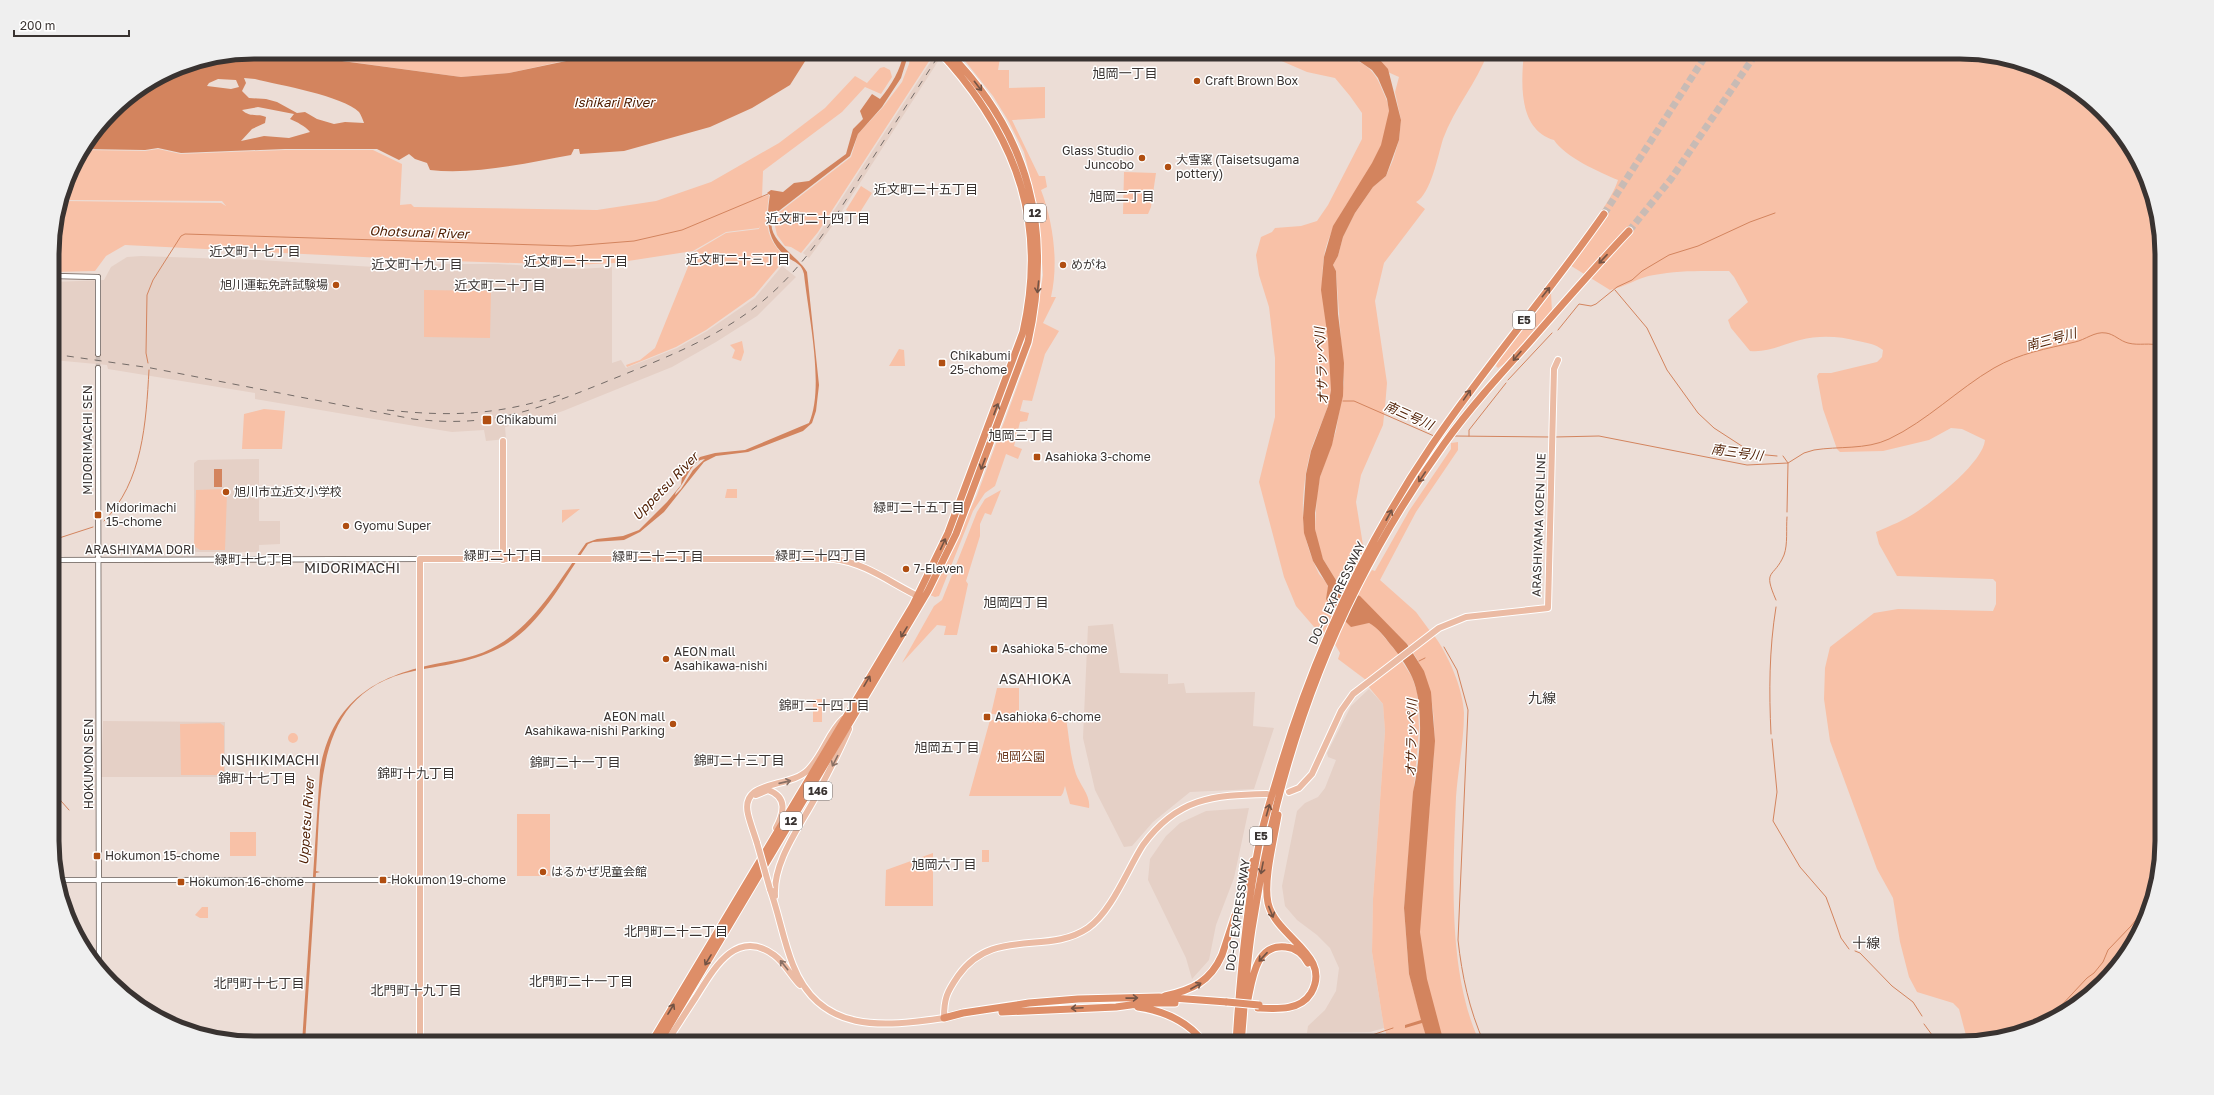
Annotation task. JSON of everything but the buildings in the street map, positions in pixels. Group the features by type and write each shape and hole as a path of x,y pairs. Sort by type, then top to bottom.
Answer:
{"highway":[{"name":"12","path":"663,1036 856,713 921,597 948,533 1018,350 1030,304 1032,236 1018,176 991,117 951,59"},
{"name":"DO-O EXPRESSWAY","path":"1237,1036 1246,924 1260,842 1304,693 1364,565 1394,506 1432,445 1521,323 1574,257 1604,214"},
{"name":"DO-O EXPRESSWAY","path":"1364,565 1443,445 1458,425 1629,230"},
{"name":"12","path":"655,1036 847,715 921,597"},
{"name":"DO-O EXPRESSWAY","path":"1242,1036 1244,997 1252,925 1267,843 1294,739 1329,641"},
{"path":"944,1018 963,1012 1029,1003 1078,999 1159,997 1287,1008 1302,1002 1310,994 1316,977 1315,966 1310,957 1278,926 1272,915 1267,899 1267,884 1284,777"},
{"path":"1159,997 1184,992 1197,986 1216,967 1222,955 1260,842"},
{"path":"1242,1031 1253,974 1260,958 1268,951 1278,947 1289,948 1301,954 1307,961 1311,971 1307,991 1292,1003 1259,1006"},
{"path":"944,1018 1020,1010 1132,1006 1161,1003 1227,1004"},
{"path":"1132,1006 1149,1008 1174,1018 1193,1030 1198,1036"}],"main road":[{"name":"ARASHIYAMA KOEN LINE","path":"1289,792 1299,788 1312,774 1336,720 1348,699 1376,675 1422,640 1439,628 1466,617 1548,608 1554,369 1558,360"},
{"path":"503,441 503,560"},
{"path":"420,1036 420,559 844,560 865,568 921,597"},
{"name":"146","path":"772,888 778,869 787,850 837,758 856,713"},
{"name":"146","path":"810,994 800,981 793,965 775,904 772,888 757,843 747,806 751,795 763,787 791,781 804,774 816,761 835,726 847,715"},
{"name":"146","path":"751,823 750,804 753,798 759,793 768,790 780,797 783,802 782,818 755,869"},
{"path":"944,1018 944,1002 947,993 961,972 979,955 1009,944 1065,938 1077,934 1099,918 1143,845 1151,834 1169,817 1186,807 1211,798 1227,795 1267,794"},
{"name":"146","path":"671,1036 717,964 734,950 751,946 774,955 810,994 834,1014 858,1022 888,1024 944,1018"}],"street":[{"path":"59,276 98,277 98,354"},
{"name":"MIDORIMACHI SEN","path":"98,368 99,560"},
{"name":"ARASHIYAMA DORI","path":"59,560 420,559"},
{"name":"HOKUMON SEN","path":"99,560 99,960"},
{"path":"63,880 420,880"}],"shaded area":[{"path":"932,59 940,59 833,225 809,258 803,253 816,238"},
{"path":"141,256 259,260 424,270 425,264 498,264 579,269 612,267 612,363 621,360 626,368 677,348 707,331 755,298 782,266 796,277 757,316 716,342 672,367 563,411 536,420 505,427 506,439 486,441 484,430 452,432 427,428 255,399 255,393 108,369 107,365 59,361 59,282 104,280 111,267 127,257"},
{"name":"旭川市立近文小学校","path":"259,459 259,521 280,521 280,544 259,545 259,552 196,552 194,550 194,463 198,460"},
{"path":"1113,624 1120,673 1168,674 1168,684 1184,683 1186,693 1255,692 1253,726 1274,728 1254,789 1190,792 1153,822 1132,846 1124,847 1095,790 1083,738 1088,626"},
{"path":"1369,689 1383,704 1385,731 1373,899 1372,952 1384,1028 1370,1032 1307,1033 1308,1026 1325,1010 1336,991 1339,968 1330,948 1317,935 1297,920 1285,906 1282,886 1297,811 1305,803 1318,797 1325,788 1336,760 1328,757 1327,753 1351,706"},
{"path":"103,721 225,722 225,777 101,777"},
{"path":"1249,808 1234,878 1216,925 1209,960 1192,979 1186,958 1148,880 1150,859 1166,836 1180,823 1206,811"}],"green space":[{"path":"329,59 572,59 509,73 461,77"},
{"path":"910,59 930,59 818,232 801,253 791,247 785,246 777,235 773,217 851,157 858,134 883,107 902,82"},
{"path":"964,59 1000,59 998,70 1009,70 1009,88 1045,87 1045,118 1012,120 1039,176 1045,176 1047,187 1041,190 1049,215 1054,242 1055,256 1051,297 1056,297 1043,323 1059,331 1045,354 1032,401 1023,400 1020,411 1029,413 1027,421 1020,422 1014,446 1022,449 1018,459 1006,454 995,486 985,493 973,511 939,596 935,597 930,595 977,495 1032,345 1043,275 1038,209 1024,152 1009,122 993,96"},
{"path":"1277,59 1354,59 1365,65 1377,78 1386,99 1389,112 1386,132 1380,150 1338,220 1329,238 1324,257 1322,274 1324,307 1331,357 1331,390 1328,405 1309,458 1303,502 1303,519 1306,541 1316,568 1328,587 1326,599 1359,624 1369,623 1375,626 1399,655 1366,680 1338,659 1340,653 1336,646 1320,628 1315,628 1296,606 1284,577 1259,482 1275,417 1275,358 1269,307 1259,275 1256,255 1261,237 1272,232 1275,228 1301,226 1317,221 1328,205 1362,139 1362,113 1350,96 1335,78 1307,72"},
{"path":"1359,59 1485,59 1478,74 1453,117 1443,139 1430,183 1421,198 1416,202 1425,209 1384,263 1375,301 1387,383 1383,425 1361,475 1356,502 1368,576 1372,570 1375,571 1409,511 1451,449 1451,443 1458,442 1458,450 1416,512 1380,580 1416,612 1430,631 1409,646 1371,608 1339,585 1323,559 1315,529 1317,494 1320,477 1336,431 1344,382 1336,271 1333,265 1338,256 1343,237 1355,213 1373,187 1386,176 1393,160 1399,140 1401,120 1395,92 1399,77"},
{"path":"1523,59 1972,59 2022,69 2057,85 2079,99 2098,116 2115,135 2129,157 2145,192 2155,242 2155,853 2145,903 2129,938 2115,960 2098,979 2079,996 2057,1010 2022,1026 1998,1032 1966,1036 1959,1009 1953,1003 1917,992 1909,977 1900,942 1893,898 1877,869 1830,741 1824,699 1825,668 1830,647 1874,613 1898,609 1993,611 1996,604 1996,582 1993,579 1897,576 1879,544 1876,532 1913,514 1947,489 1976,459 1985,440 1962,429 1951,428 1929,440 1883,451 1840,452 1837,449 1823,409 1817,376 1819,373 1831,373 1877,362 1882,357 1883,350 1877,346 1851,339 1822,337 1807,338 1763,351 1750,351 1731,328 1728,320 1748,302 1729,271 1663,273 1648,276 1610,290 1568,264 1572,253 1607,202 1618,180 1574,158 1554,140 1542,134 1534,126 1528,116 1524,104 1522,78"},
{"path":"884,67 890,70 892,77 881,94 865,87 842,112 763,171 762,197 769,195 767,214 768,230 774,244 786,258 754,296 706,330 676,347 627,367 626,365 640,360 655,348 694,252 726,233 759,229 760,225 759,228 726,232 693,251 615,263 571,265 423,260 125,245 106,256 95,271 59,272 59,242 67,201 221,203 226,206 222,201 67,200 79,168 89,150 145,151 158,149 181,154 285,150 373,150 402,164 400,205 411,204 414,207 597,210 656,201 711,182 779,143 825,108 855,76 867,83 880,68"},
{"path":"1124,172 1156,173 1151,207 1148,214 1123,214"},
{"path":"861,186 872,193 857,217 846,210"},
{"path":"424,290 491,291 490,338 424,337"},
{"path":"1551,293 1552,312 1510,360 1498,368 1496,366 1503,352"},
{"path":"742,341 744,352 741,361 732,358 735,350 730,345"},
{"path":"899,349 904,350 905,366 889,366"},
{"path":"264,409 285,411 282,449 242,449 244,414"},
{"path":"224,489 224,493 227,493 225,550 200,550 194,546 196,490"},
{"path":"727,489 737,489 737,498 725,498"},
{"path":"1001,490 991,515 985,513 980,524 980,536 966,581 968,584 957,635 944,635 946,626 937,625 902,663 934,606 942,600 977,512 985,499"},
{"path":"580,509 562,523 562,510"},
{"path":"1433,634 1444,651 1454,672 1463,703 1464,724 1456,797 1454,922 1462,986 1469,1015 1477,1036 1442,1036 1435,1016 1422,959 1420,914 1433,774 1434,720 1428,684 1412,651"},
{"path":"1401,660 1412,677 1417,692 1419,728 1404,908 1409,974 1426,1036 1387,1036 1384,1028 1372,952 1373,899 1385,731 1383,704 1368,686"},
{"path":"997,688 1019,688 1019,715 991,714"},
{"path":"813,699 822,699 822,722 813,722"},
{"name":"旭岡公園","path":"1066,718 1074,767 1087,795 1089,808 1070,804 1065,786 1061,796 969,796 990,720"},
{"path":"220,723 224,726 224,775 181,775 180,724"},
{"path":"291,733 295,733 297,734 297,742 291,743 288,740 288,736"},
{"path":"517,814 550,814 550,876 517,876"},
{"path":"230,832 256,832 256,856 230,856"},
{"path":"982,850 989,850 989,862 982,862"},
{"path":"933,853 933,906 885,906 886,870"},
{"path":"202,907 208,907 208,918 200,918 195,915"}],"water":[{"name":"Ishikari River","path":"242,59 327,59 461,77 509,73 576,59 806,59 790,85 752,108 710,127 624,151 580,154 579,149 574,149 571,155 519,165 483,170 447,171 430,170 427,163 415,159 409,154 399,160 377,149 285,149 181,153 158,148 145,150 90,149 99,135 116,116 135,99 157,85 192,69","holes":["244,78 294,88 339,101 351,106 359,112 364,123 345,122 334,124 317,119 305,112 297,113 277,102 266,99 249,98 242,91 246,83","218,79 236,80 239,87 231,89 207,86 209,83","258,107 294,114 290,119 303,126 310,132 289,138 264,136 241,141 252,129 265,123 266,117 251,115 242,110"]},
{"path":"902,59 907,59 901,78 882,107 858,134 850,156 780,210 773,218 772,227 774,235 807,272 819,385 816,411 812,423 803,431 748,452 716,456 704,462 664,512 640,532 624,540 593,542 588,544 536,619 514,639 503,646 466,661 414,671 384,681 412,670 467,658 498,645 525,624 536,612 547,599 586,543 597,539 623,536 639,530 667,502 681,485 682,477 700,457 715,453 745,450 809,423 814,408 816,371 804,274 801,266 782,253 772,238 768,222 770,195 767,193 771,190 783,192 794,183 809,181 846,154 853,129 863,119 860,111 872,94 880,99 895,77","holes":["705,459 693,470 681,489 675,495 693,466 700,460"]},
{"path":"1354,59 1378,59 1388,69 1401,120 1399,140 1386,176 1373,187 1355,213 1343,237 1338,256 1333,265 1336,271 1338,314 1344,363 1343,396 1332,445 1320,477 1315,513 1315,529 1323,559 1339,585 1345,591 1360,596 1407,644 1424,671 1431,692 1435,741 1420,932 1427,979 1442,1036 1426,1036 1422,1023 1405,1028 1405,1025 1421,1020 1409,974 1404,908 1413,792 1418,765 1420,734 1419,703 1416,689 1405,664 1378,630 1369,623 1351,627 1331,607 1326,599 1328,586 1313,561 1304,533 1303,518 1306,474 1311,451 1328,406 1331,390 1328,339 1321,290 1324,257 1333,226 1372,163 1381,145 1389,111 1387,99 1378,78 1372,70"},
{"path":"214,469 222,469 222,487 214,487"},
{"path":"379,684 356,700 340,722 329,748 323,778 320,809 316,871 320,872 316,873 305,1036 302,1036 320,770 326,747 334,727 345,710 358,697"}],"waterway":[{"name":"Ohotsunai River","path":"148,363 146,353 147,295 153,280 181,236 185,234 571,246 634,241 682,230 768,194"},
{"path":"1558,330 1579,304 1591,306 1596,304 1617,287 1632,280 1642,271 1669,255 1698,246 1750,222 1775,213"},
{"path":"1615,290 1647,328 1667,370 1698,413 1714,428 1751,452 1756,454 1777,456"},
{"path":"1508,380 1552,333"},
{"name":"南三号川","path":"1555,437 1599,436 1747,465 1788,463 1804,453 1814,450 1871,445 1889,439 1903,432 1981,376 1994,368 2023,355 2079,341 2098,333 2106,333 2128,343 2155,344"},
{"name":"Ohotsunai River","path":"104,521 117,505 135,470 144,430 149,370"},
{"path":"1469,436 1469,430 1506,383"},
{"name":"南三号川","path":"1343,401 1354,401 1434,436"},
{"name":"南三号川","path":"1453,436 1550,437"},
{"path":"1783,456 1788,463 1787,512"},
{"path":"1776,600 1770,583 1770,578 1771,574 1780,563 1784,555 1787,517"},
{"name":"Ohotsunai River","path":"59,538 93,527"},
{"path":"1771,734 1770,671 1776,607"},
{"path":"1444,647 1457,670 1468,710 1458,940 1467,992 1474,1018 1481,1036"},
{"path":"1419,661 1425,658"},
{"path":"1772,739 1777,792 1773,821 1800,867 1826,897 1841,938 1849,949"},
{"name":"Ohotsunai River","path":"59,799 69,810"},
{"path":"2035,1021 2058,1009 2087,978 2094,973 2103,962 2108,950 2140,914"},
{"path":"1855,951 1860,953 1892,986 1913,1002 1922,1016"},
{"path":"1924,1024 1933,1036"},
{"path":"1369,1036 1393,1028"}],"tunnel":[{"path":"1604,214 1704,59"},
{"path":"1629,231 1671,179 1752,59"},
{"path":"98,354 98,368"}],"railway":[{"path":"59,355 151,368 413,419 440,421 488,419 511,415 555,402 645,366 707,338 746,314 764,300 793,272 818,241 936,59"},
{"path":"387,410 455,414 497,410 540,401 563,394"}],"place":[{"name":"Craft Brown Box","path":"1197,81"},
{"name":"Glass Studio Juncobo","path":"1142,158"},
{"name":"大雪窯 (Taisetsugama pottery)","path":"1168,167"},
{"name":"めがね","path":"1063,265"},
{"name":"旭川運転免許試験場","path":"336,285"},
{"name":"Chikabumi 25-chome","path":"942,363"},
{"name":"Chikabumi","path":"487,420"},
{"name":"Asahioka 3-chome","path":"1037,457"},
{"name":"旭川市立近文小学校","path":"226,492"},
{"name":"Midorimachi 15-chome","path":"98,515"},
{"name":"Gyomu Super","path":"346,526"},
{"name":"7-Eleven","path":"906,569"},
{"name":"Asahioka 5-chome","path":"994,649"},
{"name":"AEON mall Asahikawa-nishi","path":"666,659"},
{"name":"Asahioka 6-chome","path":"987,717"},
{"name":"AEON mall Asahikawa-nishi Parking","path":"673,724"},
{"name":"Hokumon 15-chome","path":"97,856"},
{"name":"はるかぜ児童会館","path":"543,872"},
{"name":"Hokumon 19-chome","path":"383,880"},
{"name":"Hokumon 16-chome","path":"181,882"}],"district":[{"name":"旭岡一丁目","path":"1125,73"},
{"name":"近文町二十五丁目","path":"926,189"},
{"name":"旭岡二丁目","path":"1122,196"},
{"name":"近文町二十四丁目","path":"818,218"},
{"name":"近文町十七丁目","path":"255,251"},
{"name":"近文町二十三丁目","path":"738,259"},
{"name":"近文町二十一丁目","path":"576,261"},
{"name":"近文町十九丁目","path":"417,264"},
{"name":"近文町二十丁目","path":"500,285"},
{"name":"旭岡三丁目","path":"1021,435"},
{"name":"緑町二十五丁目","path":"919,507"},
{"name":"緑町二十丁目","path":"503,555"},
{"name":"緑町二十四丁目","path":"821,555"},
{"name":"緑町二十二丁目","path":"658,556"},
{"name":"緑町十七丁目","path":"254,559"},
{"name":"MIDORIMACHI","path":"352,568"},
{"name":"旭岡四丁目","path":"1016,602"},
{"name":"ASAHIOKA","path":"1035,679"},
{"name":"九線","path":"1542,698"},
{"name":"錦町二十四丁目","path":"824,705"},
{"name":"旭岡五丁目","path":"947,747"},
{"name":"NISHIKIMACHI","path":"270,760"},
{"name":"錦町二十三丁目","path":"739,760"},
{"name":"錦町二十一丁目","path":"575,762"},
{"name":"錦町十九丁目","path":"416,773"},
{"name":"錦町十七丁目","path":"257,778"},
{"name":"旭岡六丁目","path":"944,864"},
{"name":"北門町二十二丁目","path":"676,931"},
{"name":"十線","path":"1866,943"},
{"name":"北門町二十一丁目","path":"581,981"},
{"name":"北門町十七丁目","path":"259,983"},
{"name":"北門町十九丁目","path":"416,990"}],"water label":[{"name":"オサラッペ川","path":"1321,366"},
{"name":"Uppetsu River","path":"665,486"},
{"name":"オサラッペ川","path":"1411,738"},
{"name":"Uppetsu River","path":"306,821"}]}
